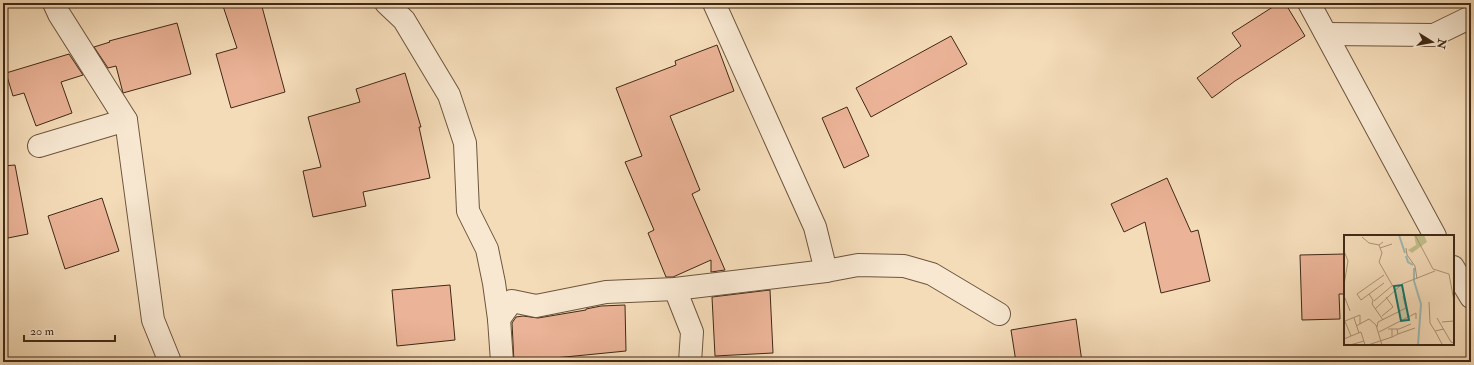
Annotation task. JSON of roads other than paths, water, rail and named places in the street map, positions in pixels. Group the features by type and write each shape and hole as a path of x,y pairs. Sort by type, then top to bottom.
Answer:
{"street":[{"path":"54,3 59,14 126,120 154,320 170,362"},
{"path":"386,3 404,20 448,95 465,144 468,211 487,249 499,319 502,362"},
{"path":"714,3 815,227 826,271"},
{"path":"1309,3 1434,235"},
{"path":"1327,34 1434,35 1471,17"},
{"path":"39,146 126,120"},
{"path":"499,319 512,301 536,306 606,292 675,289 826,271 858,265 904,266 932,274 999,314"},
{"path":"1454,269 1471,297"},
{"path":"675,289 692,332 690,362"}]}
